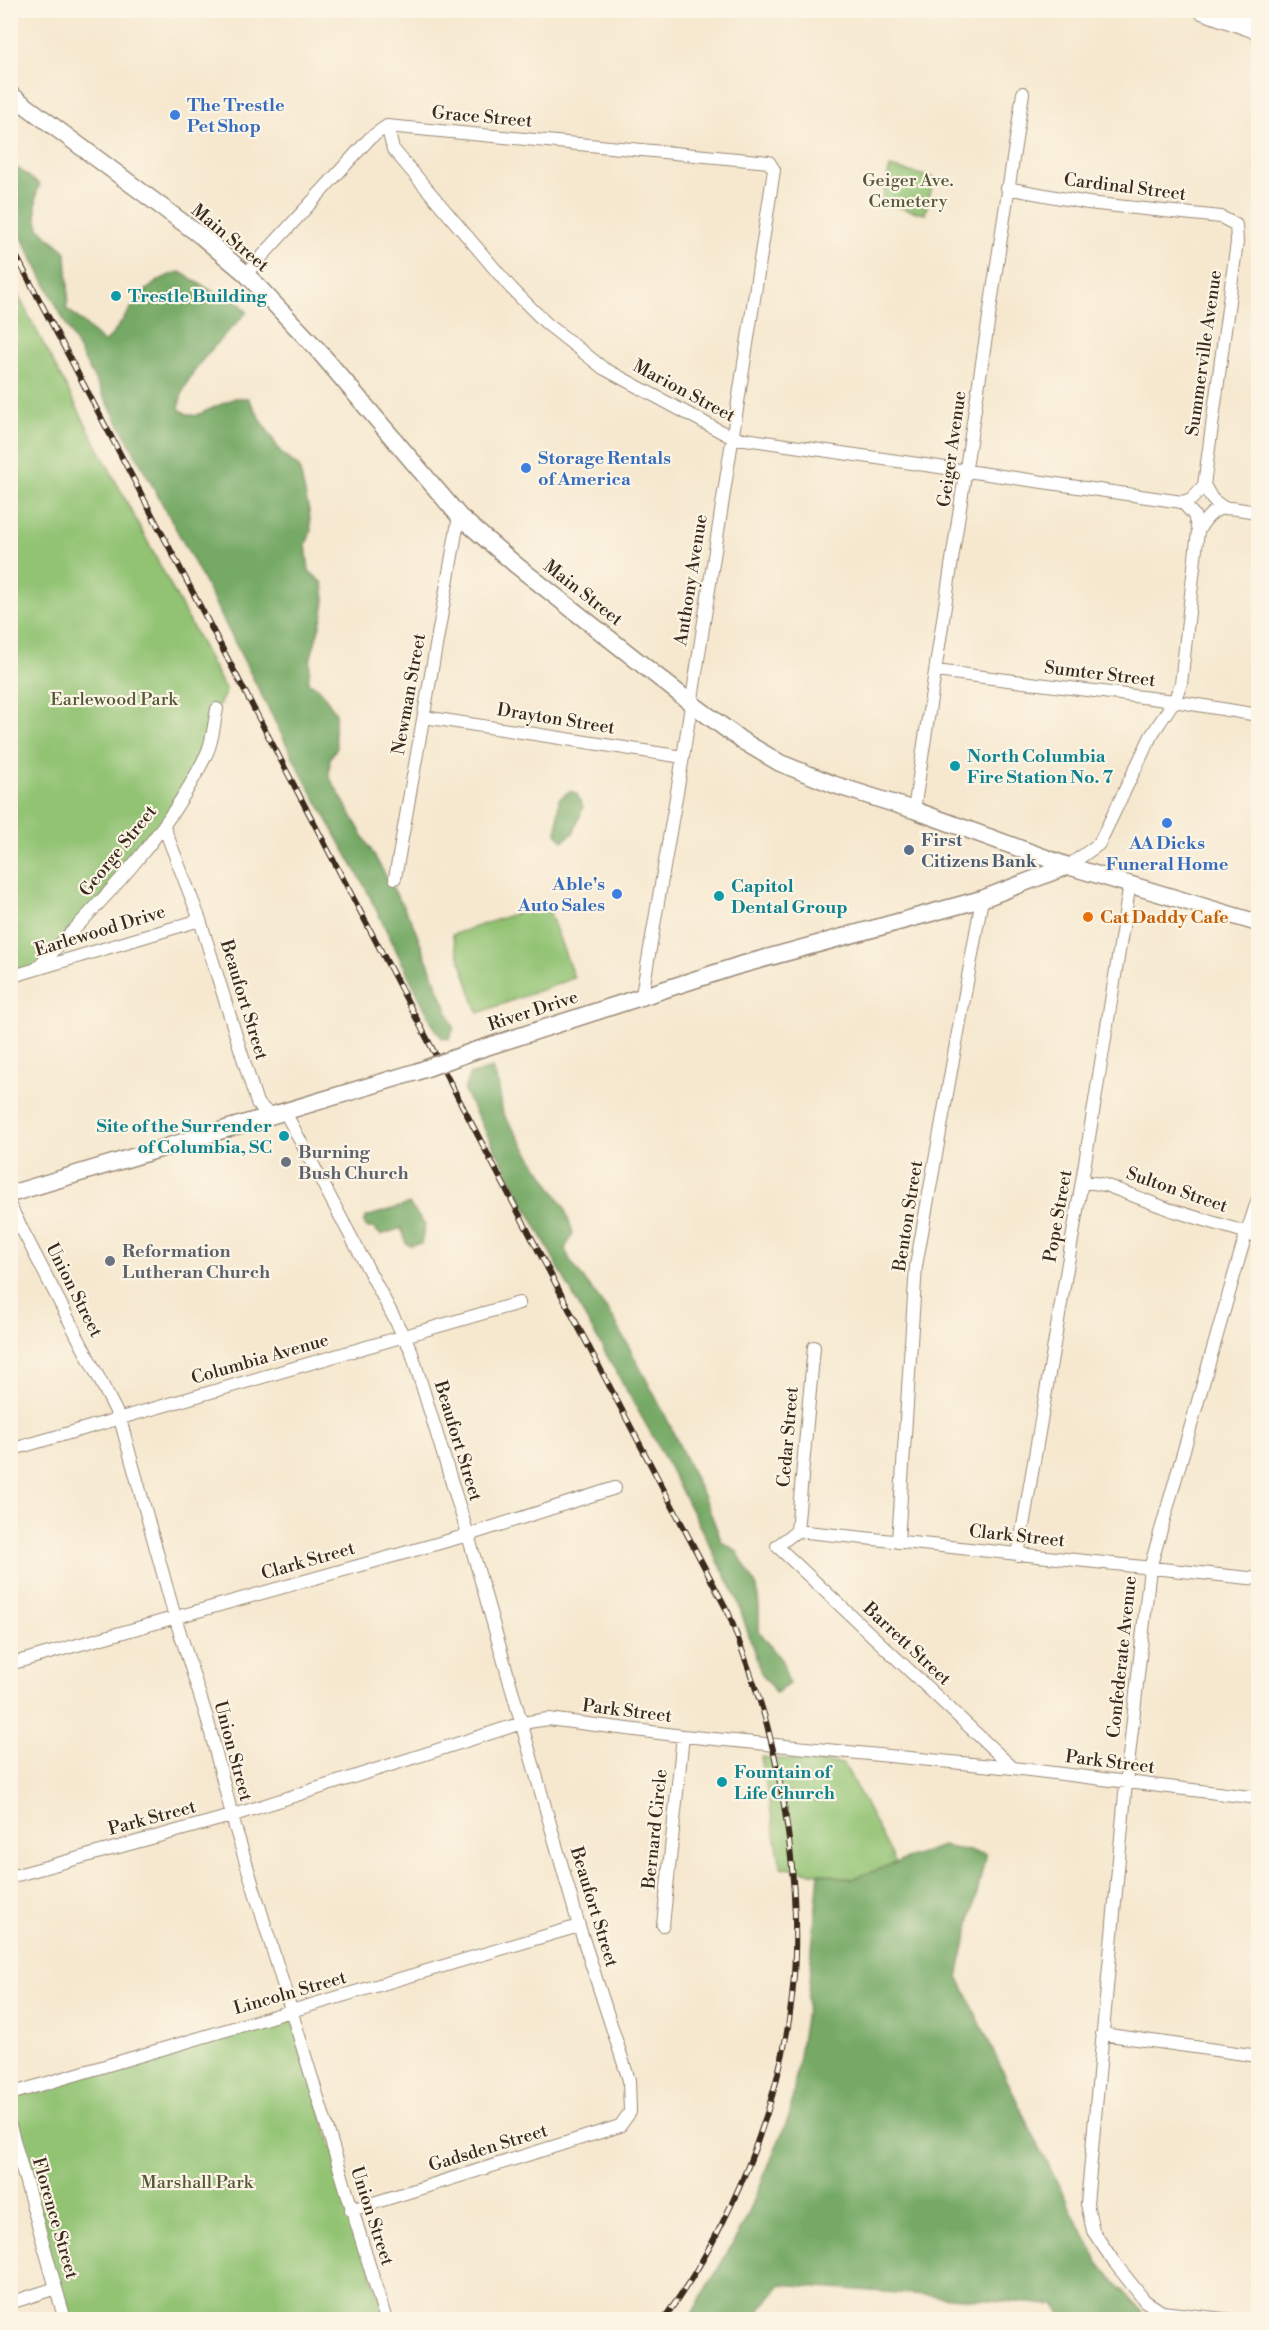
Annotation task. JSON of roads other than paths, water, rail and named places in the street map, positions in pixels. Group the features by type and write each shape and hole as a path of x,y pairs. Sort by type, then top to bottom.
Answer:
{"highway":[{"path":"1202,10 1258,30"}],"main road":[{"name":"Main Street","path":"10,94 201,236 246,274 317,349 459,516 516,565 741,740 780,763 835,785 914,810 1068,866 1258,923"},
{"name":"River Drive","path":"10,1194 416,1072 642,995 748,963 981,899 1068,866"}],"street":[{"name":"Geiger Avenue","path":"914,810 1023,93"},
{"path":"246,274 370,138 387,126"},
{"name":"Grace Street","path":"387,126 769,162 774,170"},
{"name":"Marion Street","path":"387,126 393,148 511,288 546,323 603,368 731,437 1182,502"},
{"name":"Anthony Avenue","path":"642,995 683,757 774,170"},
{"name":"Cardinal Street","path":"1007,188 1088,203 1221,217 1236,225"},
{"name":"Summerville Avenue","path":"1204,485 1237,242 1236,225"},
{"path":"1068,866 1099,844 1151,736 1174,701 1181,684 1198,531 1194,515 1182,502 1192,499 1204,485 1212,499 1224,507 1258,512"},
{"path":"1198,531 1209,513 1224,507"},
{"name":"Newman Street","path":"394,878 459,516"},
{"name":"Sumter Street","path":"936,671 1174,701 1258,715"},
{"name":"George Street","path":"37,968 115,888 164,827 208,751 217,709"},
{"name":"Drayton Street","path":"424,717 683,757"},
{"name":"Beaufort Street","path":"164,827 200,920 257,1102 268,1113 285,1112 411,1350 468,1535 579,1926 629,2080 630,2112"},
{"name":"Pope Street","path":"1018,1555 1130,883"},
{"name":"Benton Street","path":"898,1542 916,1266 981,899"},
{"name":"Earlewood Drive","path":"10,977 200,920"},
{"name":"Sulton Street","path":"1082,1181 1105,1185 1171,1210 1252,1235"},
{"name":"Confederate Avenue","path":"1232,2319 1162,2312 1145,2301 1093,2231 1087,2204 1126,1783 1150,1568 1252,1235 1258,1199"},
{"name":"Union Street","path":"10,1206 120,1419 175,1617 207,1718 231,1816 386,2319"},
{"name":"Columbia Avenue","path":"10,1450 519,1302"},
{"name":"Cedar Street","path":"797,1532 814,1347"},
{"name":"Clark Street","path":"10,1664 468,1535 615,1488"},
{"name":"Clark Street","path":"797,1532 1258,1579"},
{"name":"Barrett Street","path":"797,1532 777,1546 1013,1768"},
{"name":"Park Street","path":"10,1877 231,1816 522,1723 548,1719 683,1736 1013,1768 1258,1798"},
{"name":"Bernard Circle","path":"663,1925 683,1736"},
{"name":"Lincoln Street","path":"10,2094 579,1926"},
{"path":"1102,2034 1258,2055"},
{"name":"Gadsden Street","path":"351,2210 620,2126 630,2112"},
{"name":"Florence Street","path":"10,2126 65,2319"},
{"path":"10,2303 56,2288"}],"railway":[{"path":"10,244 729,1614 759,1697 774,1752 789,1839 795,1926 792,2002 784,2050 756,2146 714,2238 690,2281 663,2320"}],"place":[{"name":"The Trestle Pet Shop","path":"175,115"},
{"name":"Trestle Building","path":"116,296"},
{"name":"Storage Rentals of America","path":"526,468"},
{"name":"North Columbia Fire Station No. 7","path":"955,766"},
{"name":"AA Dicks Funeral Home","path":"1167,823"},
{"name":"First Citizens Bank","path":"909,850"},
{"name":"Able's Auto Sales","path":"617,894"},
{"name":"Capitol Dental Group","path":"719,896"},
{"name":"Cat Daddy Cafe","path":"1088,917"},
{"name":"Site of the Surrender of Columbia, SC","path":"284,1136"},
{"name":"Burning Bush Church","path":"286,1162"},
{"name":"Reformation Lutheran Church","path":"110,1261"},
{"name":"Fountain of Life Church","path":"722,1782"}],"park label":[{"name":"Geiger Ave. Cemetery","path":"908,190"},
{"name":"Earlewood Park","path":"114,699"},
{"name":"Marshall Park","path":"197,2182"}]}
